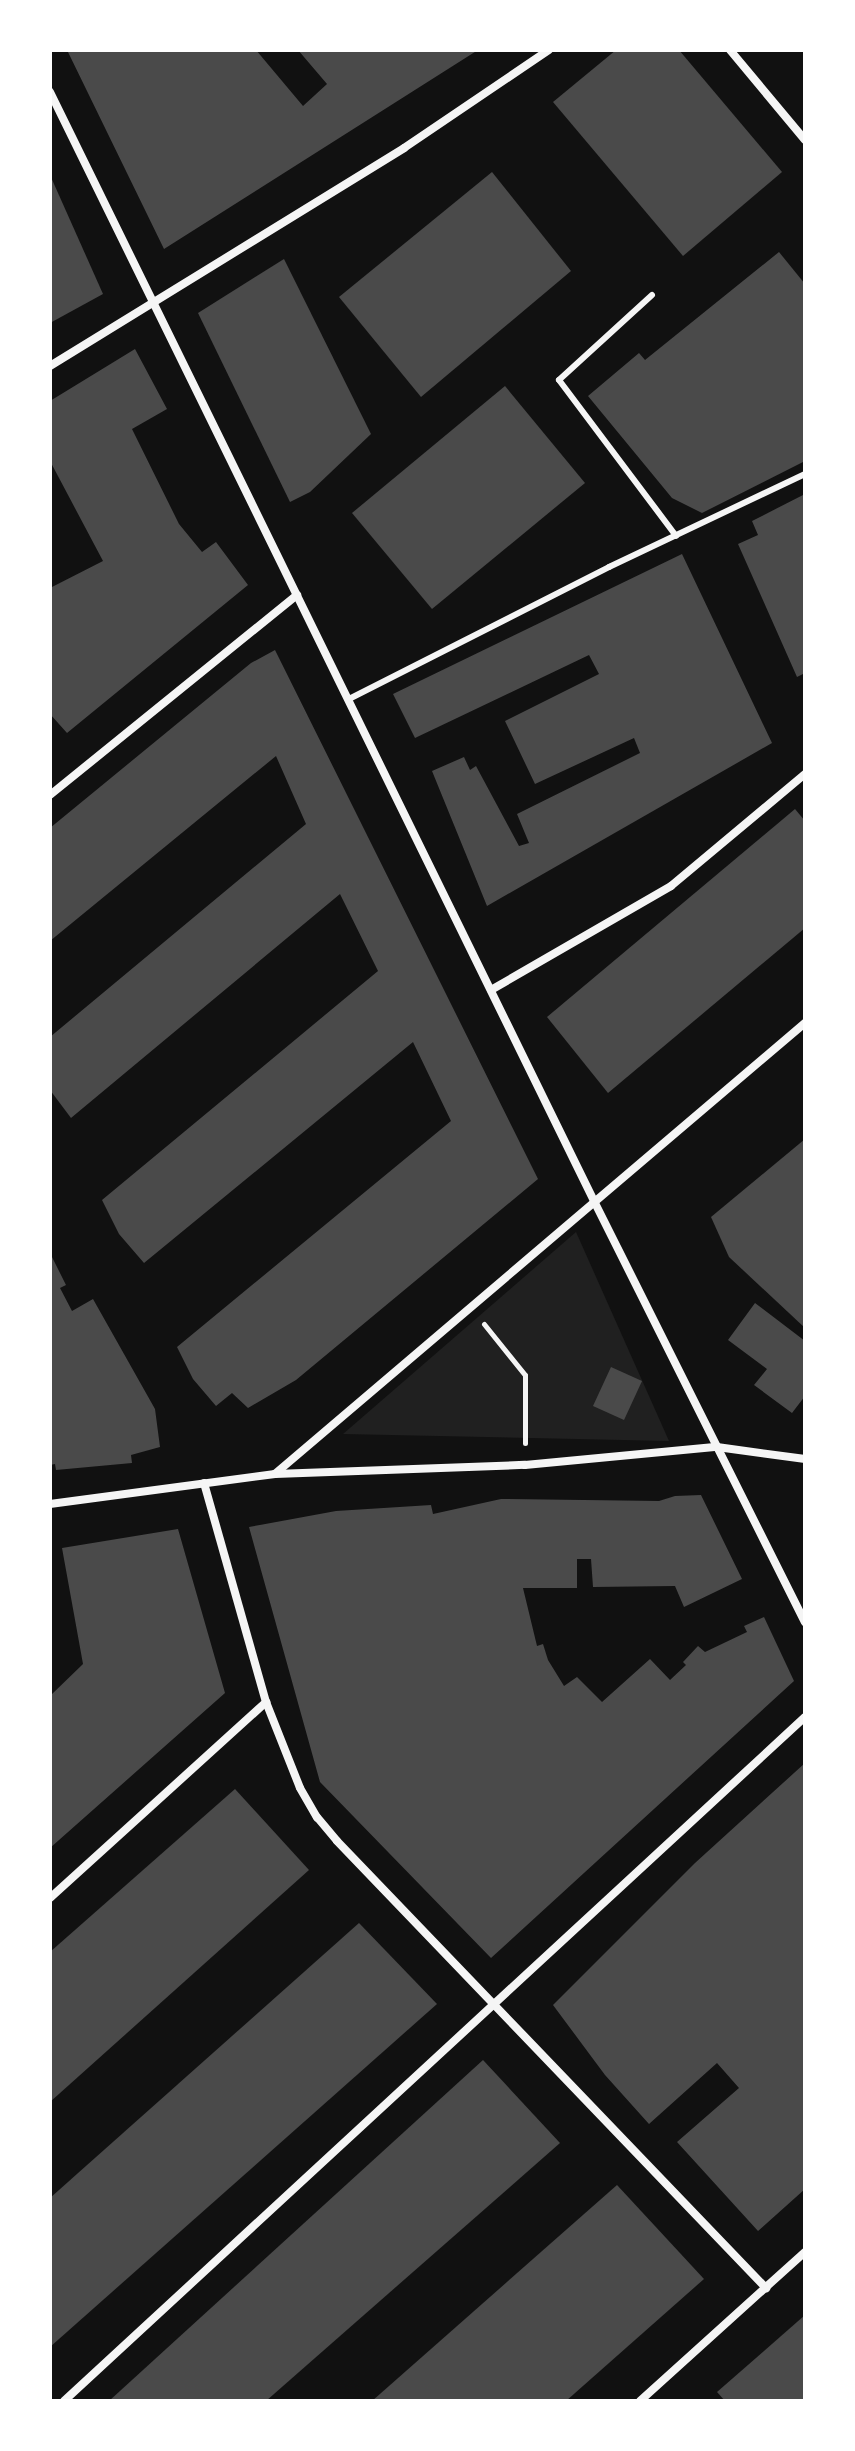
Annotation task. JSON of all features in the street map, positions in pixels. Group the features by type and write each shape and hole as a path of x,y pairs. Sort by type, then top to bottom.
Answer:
{"street":[{"path":"50,366 404,148 549,50"},
{"path":"730,50 805,140"},
{"path":"50,92 594,1201 805,1622"},
{"path":"50,795 297,595"},
{"path":"491,990 671,886 805,774"},
{"path":"275,1474 805,1023"},
{"path":"50,1504 275,1474 525,1465 717,1447 805,1459"},
{"path":"204,1483 266,1702 300,1788 317,1817 766,2288"},
{"path":"50,1898 266,1702"},
{"path":"64,2401 805,1717"},
{"path":"640,2401 805,2252"}],"lane":[{"path":"652,295 559,380 676,536"},
{"path":"349,699 805,474"}],"path":[{"path":"477,1315 525,1375 524,1452"}],"shaded area":[{"path":"576,1232 669,1441 343,1434"}],"building":[{"path":"67,50 256,50 303,106 327,84 298,50 478,50 164,249"},
{"path":"616,50 679,50 782,172 683,256 553,102"},
{"path":"492,172 571,271 421,397 339,297"},
{"path":"50,175 103,294 50,323"},
{"path":"779,252 805,284 805,461 702,513 672,498 588,396 639,353 645,360"},
{"path":"284,259 371,434 310,492 290,502 198,313"},
{"path":"135,349 167,409 132,429 179,524 202,552 216,542 248,585 67,733 50,714 50,588 103,561 50,461 50,401"},
{"path":"505,386 585,483 432,609 352,513"},
{"path":"805,494 805,673 797,677 738,544 758,535 752,521"},
{"path":"682,554 772,743 487,906 432,771 464,757 470,770 476,766 519,846 529,843 517,814 640,753 634,738 535,784 505,721 599,674 589,655 415,738 393,694"},
{"path":"275,650 538,1179 296,1380 248,1408 232,1393 216,1406 193,1379 177,1347 451,1121 413,1042 144,1263 119,1234 102,1200 378,971 340,894 71,1118 50,1090 50,1037 306,824 276,756 50,941 50,828 251,663"},
{"path":"795,809 805,821 805,928 608,1093 547,1017"},
{"path":"805,1139 805,1328 729,1257 711,1217"},
{"path":"50,1253 66,1285 60,1288 72,1311 93,1299 155,1409 160,1447 131,1455 132,1463 56,1470 55,1464 50,1465"},
{"path":"755,1303 805,1341 805,1396 792,1413 754,1385 767,1369 728,1340"},
{"path":"611,1367 642,1381 624,1420 593,1406"},
{"path":"701,1495 742,1579 684,1607 675,1586 593,1587 591,1559 577,1559 577,1588 523,1588 537,1646 543,1644 548,1660 564,1686 577,1677 602,1702 650,1659 670,1680 686,1665 683,1662 698,1646 705,1652 747,1632 744,1626 764,1617 794,1681 491,1958 320,1782 249,1527 336,1511 431,1505 433,1514 501,1499 659,1501 675,1496"},
{"path":"178,1529 225,1693 50,1848 50,1696 83,1664 62,1548"},
{"path":"805,1763 805,2189 758,2231 677,2142 739,2088 717,2063 649,2124 605,2075 553,2005 695,1863"},
{"path":"235,1789 309,1870 50,2102 50,1952"},
{"path":"359,1923 437,2004 50,2347 50,2198"},
{"path":"483,2060 560,2143 266,2401 109,2401"},
{"path":"617,2185 704,2279 566,2401 372,2401"},
{"path":"805,2315 805,2401 725,2401 717,2392"}]}
